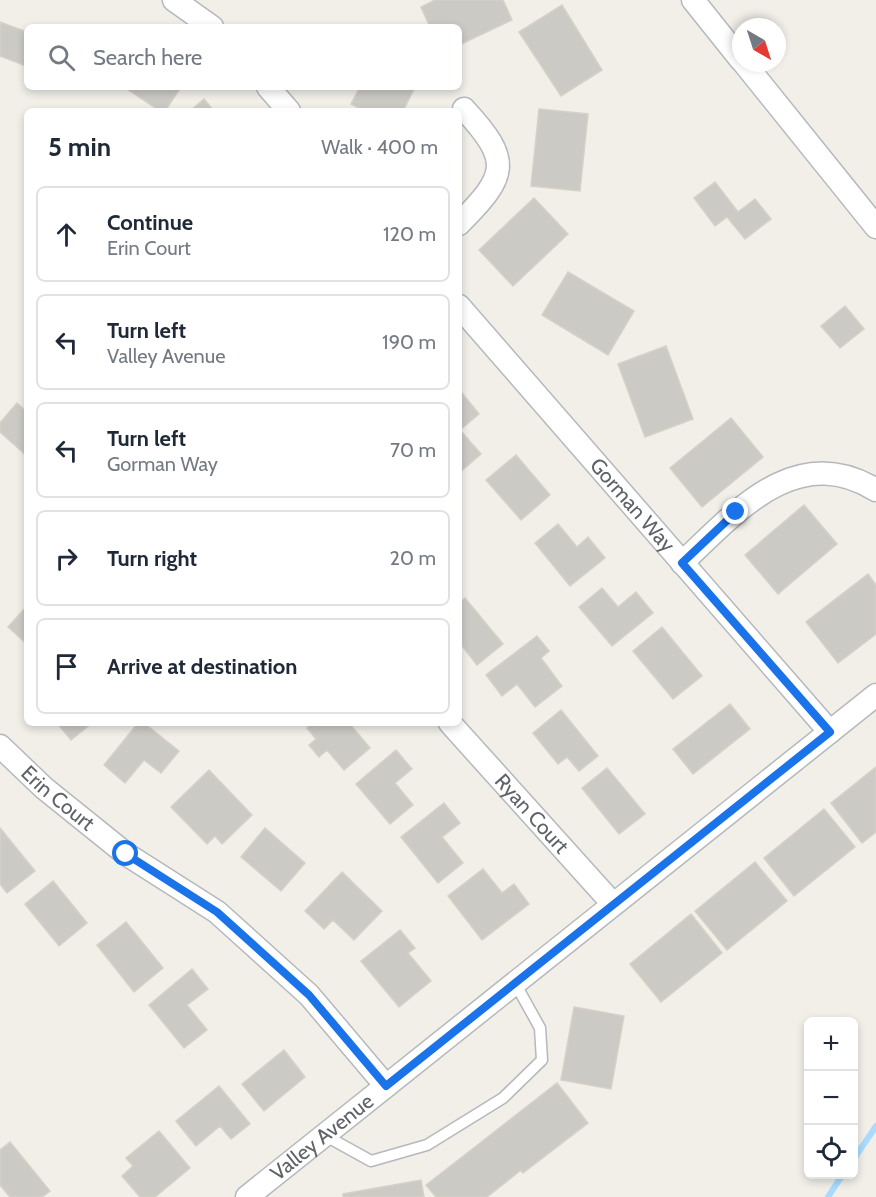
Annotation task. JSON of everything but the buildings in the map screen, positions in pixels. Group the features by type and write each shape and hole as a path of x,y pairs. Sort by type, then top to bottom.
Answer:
{"street":[{"path":"174,0 208,24"},
{"path":"693,0 732,49"},
{"path":"751,72 876,226"},
{"path":"271,90 286,108"},
{"path":"462,221 494,186 498,176 497,153 487,134 464,109"},
{"name":"Gorman Way","path":"462,309 830,732"},
{"path":"682,563 736,512 775,483 806,473 844,476 876,490"},
{"name":"Valley Avenue","path":"247,1197 876,695"},
{"name":"Ryan Court","path":"453,726 613,904"},
{"name":"Erin Court","path":"0,746 44,788 126,854 217,912 309,995 386,1086"}],"lane":[{"path":"324,1135 370,1161 427,1145 503,1098 542,1060 540,1028 515,982"}],"waterway":[{"path":"858,1153 876,1126"},
{"path":"828,1197 840,1179"}],"route":[{"path":"126,854 217,912 309,995 386,1086 830,732 682,563 736,512"}]}
